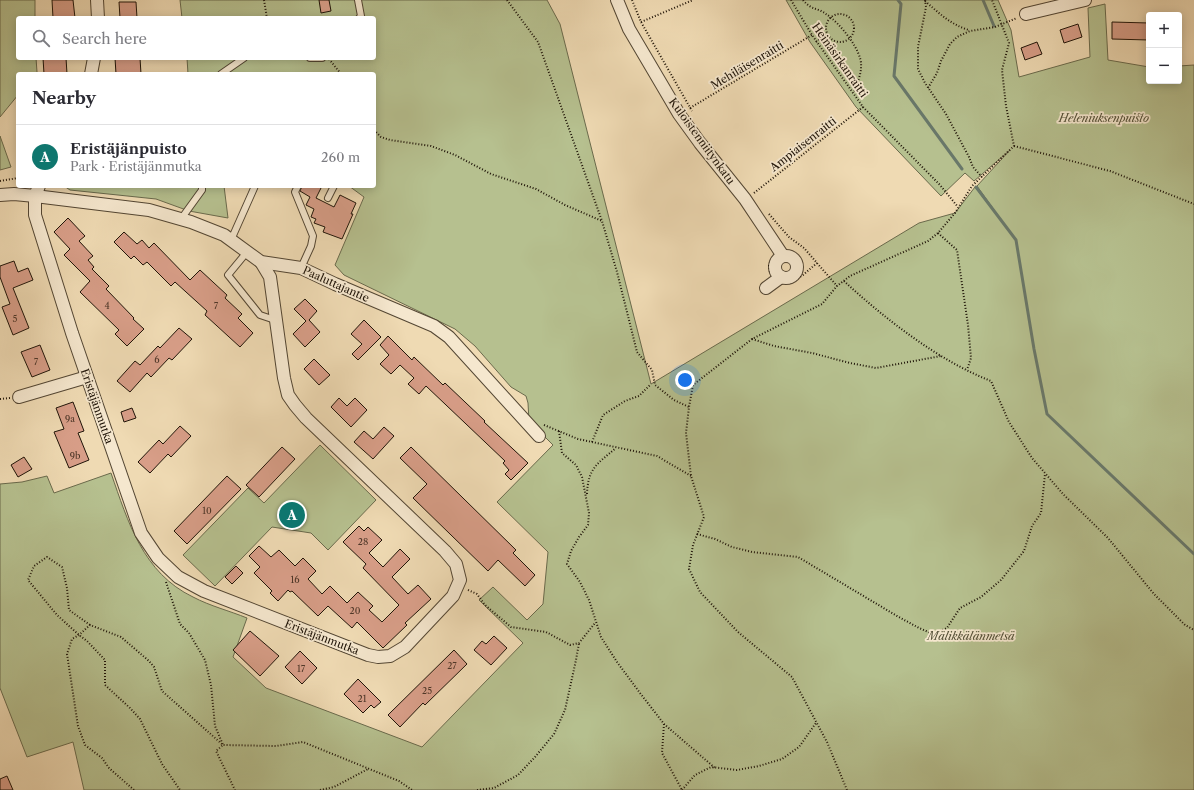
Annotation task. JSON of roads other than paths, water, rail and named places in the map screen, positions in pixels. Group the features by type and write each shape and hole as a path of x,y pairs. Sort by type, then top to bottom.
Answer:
{"street":[{"path":"97,0 98,16"},
{"name":"Kuloistenniitynkatu","path":"617,0 629,29 679,114 745,199 784,256"},
{"path":"1026,14 1085,0"},
{"path":"90,72 94,60"},
{"name":"Paaluttajantie","path":"0,195 37,191 149,210 181,219 224,235 261,262 301,268 434,326 449,337 539,436"},
{"name":"Eristäjänmutka","path":"37,191 35,215 87,377 141,532 158,558 178,577 204,591 368,655 378,657 390,656 405,647 453,596 460,580 456,564 445,551 295,406 288,395 284,378 275,320"},
{"path":"784,256 792,258 797,267 796,271 791,277 781,277 776,272 775,265 778,259 784,256"},
{"path":"261,262 270,277 275,320"},
{"path":"766,288 781,277"},
{"path":"19,397 87,377"}],"lane":[{"path":"358,0 361,16"},
{"path":"224,72 241,60"},
{"path":"181,219 202,188"},
{"path":"231,240 254,188"},
{"path":"297,188 295,192 313,236 311,246 301,268"},
{"path":"328,198 333,188"},
{"path":"247,252 228,275 260,315 275,320"}],"waterway":[{"path":"898,0 901,4 894,76 962,169"},
{"path":"983,0 994,26"},
{"path":"976,187 1016,240 1034,349 1047,414 1194,554"}],"place":[{"name":"Eristäjänpuisto","path":"292,515"}],"park label":[{"name":"Heleniuksenpuisto","path":"1104,118"},
{"name":"Mälikkälänmetsä","path":"971,636"}]}
